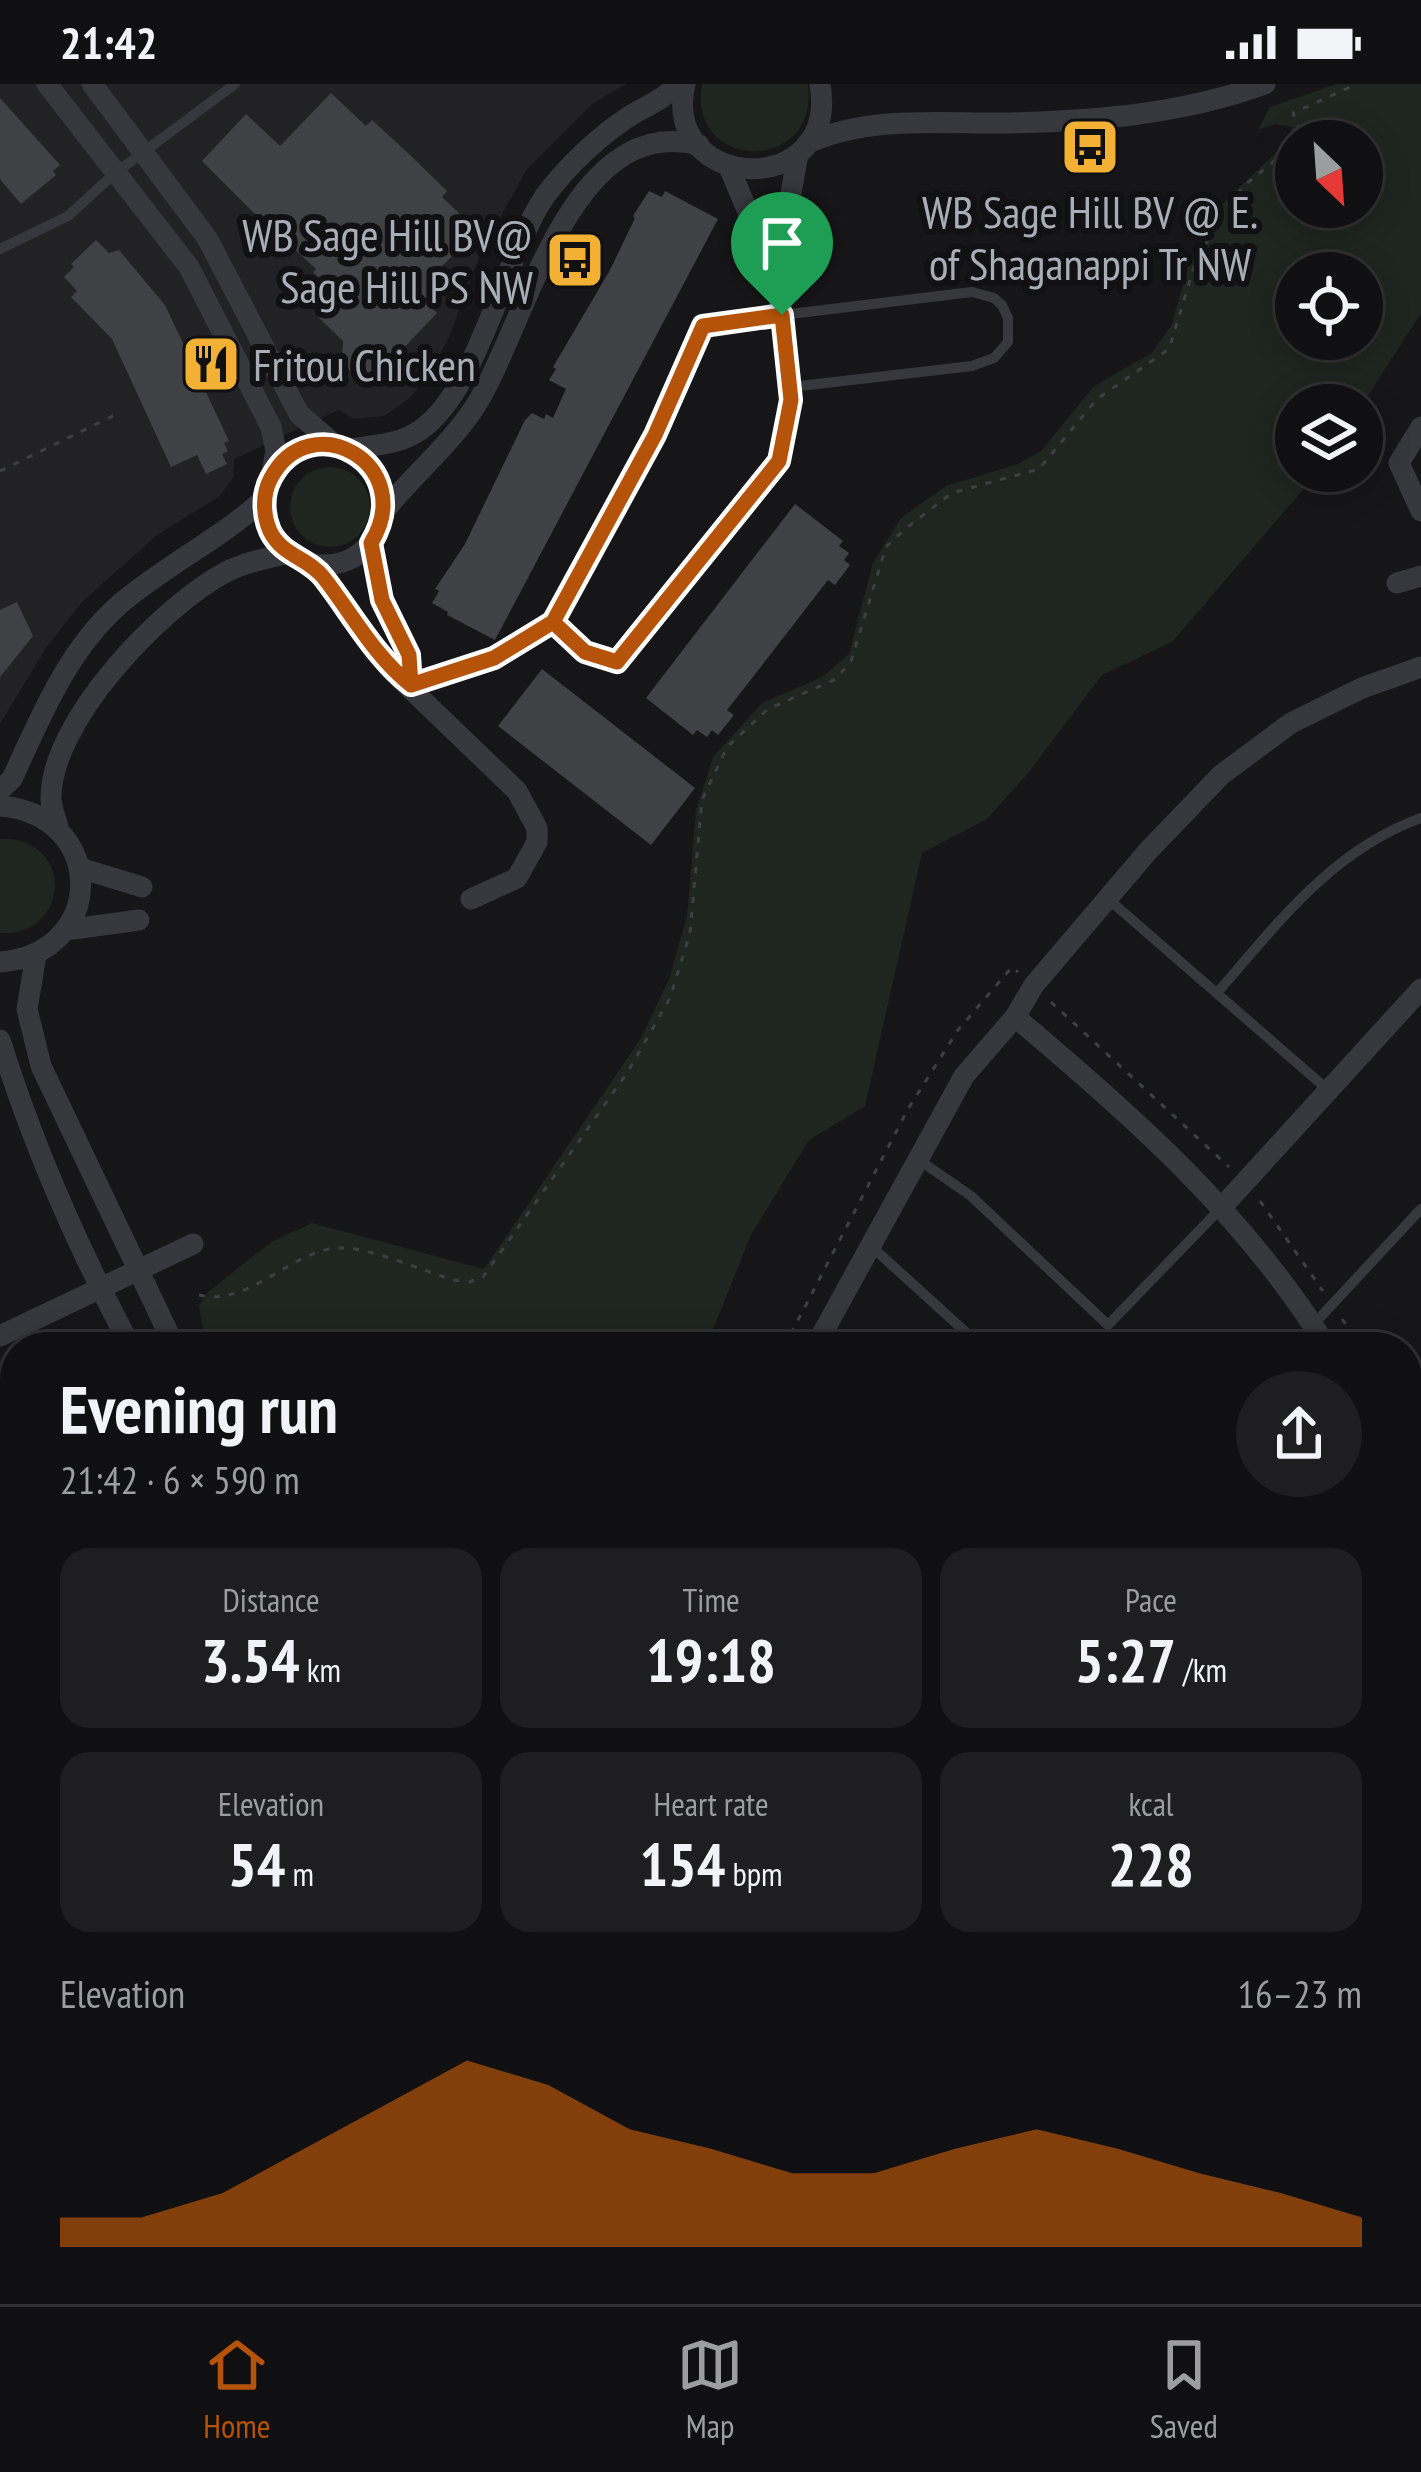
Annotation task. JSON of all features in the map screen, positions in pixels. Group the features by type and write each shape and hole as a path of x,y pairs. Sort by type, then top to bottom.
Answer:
{"street":[{"path":"0,790 12,778 61,678 117,606 230,530 264,499 276,451 271,427 190,268 47,84"},
{"path":"92,84 207,238 299,414 376,474 384,491 385,510"},
{"path":"272,476 292,454 305,448 390,443 424,427 448,400 472,359 523,235 545,196 590,147 681,84"},
{"path":"681,84 684,118 699,146"},
{"path":"770,245 786,221 803,148 822,112 820,84"},
{"path":"264,499 269,529 289,554 314,564 345,561 371,543 385,510 477,404 552,237 603,173 643,144 678,140 699,146 729,167 765,169 862,124 1016,123 1151,114 1265,84"},
{"path":"553,622 585,652 617,662 779,461 791,388 782,315 770,245 753,224 729,167"},
{"path":"411,685 494,658 553,622 655,435 703,326 782,315"},
{"path":"1421,427 1399,463 1421,511"},
{"path":"371,543 382,600 409,655 411,685"},
{"path":"58,827 51,799 61,758 87,702 143,634 223,573 289,554"},
{"path":"314,564 390,669 517,791 537,828 537,842 518,878 471,899"},
{"path":"1397,583 1421,577"},
{"path":"823,1332 964,1076 1015,1017 1034,985 1185,809 1260,744 1320,706 1421,667"},
{"path":"0,806 40,815 58,827 80,868 80,901 66,930 36,956 0,962"},
{"path":"80,868 142,887"},
{"path":"66,930 139,920"},
{"path":"36,956 27,1009 31,1034 51,1087 168,1332"},
{"path":"1223,1206 1421,989"},
{"path":"1015,1017 1168,1150 1223,1206 1317,1332"},
{"path":"0,1040 16,1092 123,1332"},
{"path":"8,1332 193,1244"}],"lane":[{"path":"0,249 68,216 114,174 235,84"},
{"path":"782,315 972,292 994,298 1007,318 1008,342 1002,353 972,366 791,388"},
{"path":"1217,993 1298,899 1341,860 1421,818"},
{"path":"1107,898 1327,1089"},
{"path":"918,1160 970,1196 1108,1325 1223,1206"},
{"path":"1313,1325 1421,1209"},
{"path":"871,1246 966,1332"}],"path":[{"path":"199,1295 215,1299 228,1295 316,1255 343,1248 454,1280 483,1277 627,1073 670,998 690,933 702,800 727,747 768,710 836,679 851,661 886,547 905,529 952,494 1039,469 1097,399 1169,349 1194,267 1223,210 1296,143 1298,126 1293,113 1357,84"},
{"path":"0,471 122,412"},
{"path":"792,1332 908,1109 958,1030 1012,967 1244,1182 1270,1211 1351,1332"}],"shaded area":[{"path":"0,84 626,84 592,104 527,169 482,250 449,337 410,398 384,416 355,419 338,410 234,459 233,478 220,496 157,535 82,602 46,648 0,724"},
{"path":"702,84 808,84 806,114 794,135 776,147 754,151 732,147 714,134 702,113"},
{"path":"1337,84 1421,84 1421,313 1375,384 1275,384 1275,492 1301,492 1172,642 1102,675 987,819 922,853 865,1106 809,1140 751,1235 712,1332 203,1332 199,1306 208,1292 271,1242 312,1223 484,1269 641,1038 669,979 687,917 696,810 713,757 762,703 822,677 849,654 873,563 901,518 946,486 1018,464 1041,451 1094,386 1152,353 1172,324 1189,262 1220,206 1275,153 1275,228 1383,228 1383,120 1275,120 1258,130 1270,107"},
{"path":"330,467 358,479 370,507 358,535 330,547 302,535 290,507 302,479"},
{"path":"0,839 24,842 41,852 51,868 55,886 51,904 41,919 24,930 0,933"}],"building":[{"path":"331,93 366,126 372,120 410,155 447,191 442,197 477,230 428,281 435,288 423,300 437,313 380,373 369,377 350,371 342,357 343,341 314,313 334,292 313,272 316,269 202,161 246,114 280,146"},
{"path":"0,98 60,165 53,171 56,175 21,204 0,179"},
{"path":"649,191 662,197 665,191 718,219 495,640 432,603 439,591 435,589 465,544 525,420 532,413 553,418 566,389 549,380 553,367"},
{"path":"96,240 109,253 119,250 165,305 229,441 224,443 228,451 222,454 227,464 206,474 197,455 171,467 112,339 71,297 77,291 64,277"},
{"path":"795,504 843,541 839,546 849,553 844,560 850,565 835,585 828,580 727,710 734,715 718,735 712,730 707,737 697,730 693,735 646,698"},
{"path":"17,602 33,636 0,677 0,610"},
{"path":"542,669 695,788 651,845 498,726"}],"place":[{"name":"WB Sage Hill BV @ E. of Shaganappi Tr NW","path":"1090,147"},
{"name":"WB Sage Hill BV@ Sage Hill PS NW","path":"575,260"},
{"name":"Fritou Chicken","path":"211,364"}],"route":[{"path":"782,315 703,326 655,435 553,622 494,658 411,685 390,669 314,564 289,554 269,529 264,499 280,464 305,448 335,445 349,449 365,460 384,491 385,510 371,543 382,600 409,655 411,685 494,658 553,622 585,652 617,662 779,461 791,400 782,315"}]}
